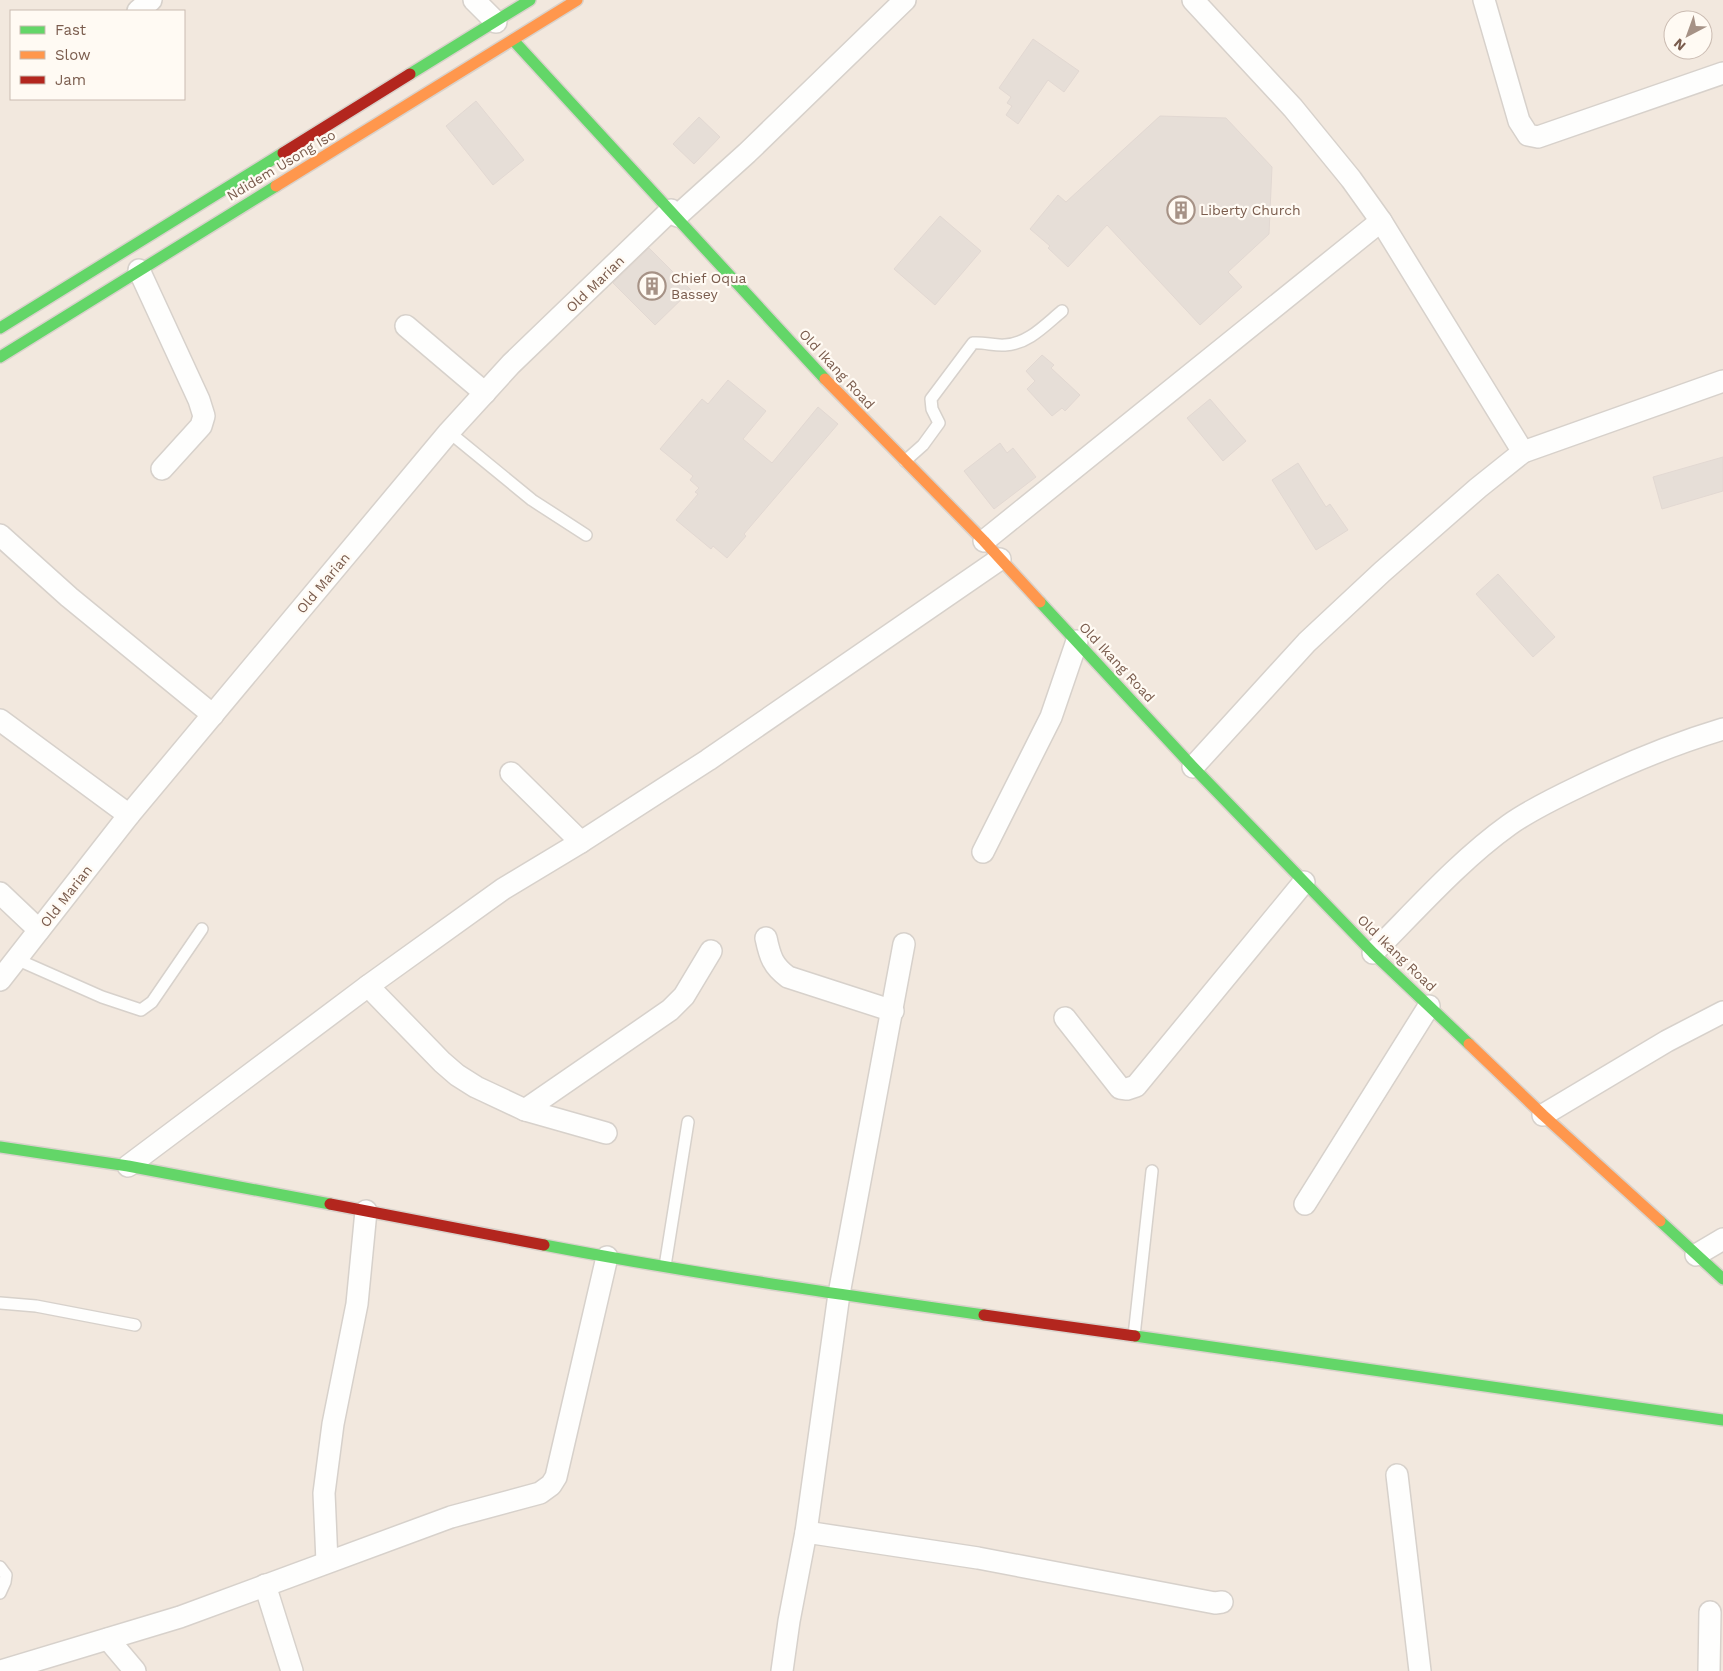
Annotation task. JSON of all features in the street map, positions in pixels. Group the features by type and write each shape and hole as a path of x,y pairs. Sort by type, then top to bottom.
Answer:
{"main road":[{"name":"Ndidem Usong Iso","path":"0,328 530,0"},
{"name":"Ndidem Usong Iso","path":"0,357 578,0"},
{"name":"Old Ikang Road","path":"514,40 844,399 984,541 1193,767 1373,953 1543,1116 1723,1279"},
{"path":"0,1147 128,1166 607,1257 839,1294 1723,1420"}],"street":[{"path":"139,10 151,0"},
{"path":"474,0 496,22"},
{"name":"Old Marian","path":"0,980 129,815 449,432 511,364 674,213 747,153 905,0"},
{"path":"1193,0 1293,108 1351,179 1381,221 1523,452"},
{"path":"1484,0 1519,121 1528,135 1538,137 1723,73"},
{"path":"984,541 1381,221"},
{"path":"139,270 199,400 204,416 201,426 162,469"},
{"path":"406,326 485,393"},
{"path":"1193,767 1307,642 1382,572 1478,488 1523,452 1723,381"},
{"path":"0,535 69,597 213,716"},
{"path":"128,1166 368,986 504,889 708,760 1000,559"},
{"path":"984,852 1051,717 1077,641"},
{"path":"0,720 129,815"},
{"path":"1373,953 1471,856 1509,825 1549,801 1638,759 1689,739 1723,729"},
{"path":"512,774 581,842"},
{"path":"1065,1018 1120,1088 1127,1089 1136,1086 1304,882"},
{"path":"0,893 39,930"},
{"path":"766,938 769,954 778,969 788,977 892,1010"},
{"path":"782,1671 789,1621 806,1532 839,1294 904,944"},
{"path":"525,1110 670,1010 684,996 710,951"},
{"path":"368,986 442,1062 457,1075 476,1087 525,1110 606,1133"},
{"path":"1305,1204 1429,1006"},
{"path":"1543,1116 1667,1041 1723,1012"},
{"path":"327,1562 324,1494 333,1424 357,1304 366,1211"},
{"path":"1696,1255 1723,1239"},
{"path":"16,1669 180,1617 451,1517 540,1494 550,1486 556,1477 607,1257"},
{"path":"1397,1475 1420,1671"},
{"path":"806,1532 978,1558 1215,1603 1222,1602"},
{"path":"265,1585 292,1671"},
{"path":"1709,1671 1710,1612"},
{"path":"108,1639 135,1671"}],"lane":[{"path":"905,461 922,445 939,423 932,409 932,399 974,343 984,342 1004,346 1024,341 1062,311"},
{"path":"449,432 532,500 586,535"},
{"path":"16,959 102,997 141,1010 152,1002 202,929"},
{"path":"664,1266 688,1122"},
{"path":"1134,1336 1152,1171"},
{"path":"0,1303 36,1306 135,1325"},
{"path":"0,1567 6,1575 6,1582 0,1593"}],"shaded area":[{"path":"0,0 1723,0 1723,1671 0,1671"}],"building":[{"path":"1033,39 1079,71 1064,92 1048,80 1018,124 1006,115 1012,106 1007,103 1011,97 999,88"},
{"path":"476,101 524,160 493,185 446,126"},
{"name":"Liberty Church","path":"1160,116 1226,118 1272,167 1269,234 1228,272 1242,287 1200,325 1107,225 1068,267 1048,248 1050,246 1030,229 1058,195 1066,202"},
{"path":"699,117 720,137 694,164 673,144"},
{"path":"940,216 981,251 935,305 894,269"},
{"name":"Chief Oqua Bassey","path":"649,248 691,290 655,325 613,283"},
{"path":"1042,355 1054,365 1051,368 1080,395 1065,411 1062,408 1052,416 1027,389 1035,381 1026,371"},
{"path":"728,380 766,411 743,439 772,463 818,407 838,424 744,534 746,536 727,558 713,546 711,549 676,520 698,494 695,492 699,488 690,480 693,476 660,449 702,399 708,404"},
{"path":"1210,399 1246,441 1223,461 1187,418"},
{"path":"1000,443 1007,453 1013,448 1036,477 994,509 964,471"},
{"path":"1723,457 1723,491 1662,509 1653,477"},
{"path":"1298,463 1326,507 1330,504 1348,530 1316,550 1272,480"},
{"path":"1498,574 1555,637 1533,657 1476,594"}],"traffic: fast":[{"path":"410,74 530,0"},
{"path":"513,40 825,379"},
{"path":"0,328 283,153"},
{"path":"0,357 276,186"},
{"path":"1040,602 1193,767 1373,953 1469,1044"},
{"path":"0,1147 128,1166 330,1204"},
{"path":"1660,1221 1723,1279"},
{"path":"544,1245 709,1274 984,1315"},
{"path":"1135,1336 1723,1420"}],"traffic: slow":[{"path":"276,186 577,0"},
{"path":"825,379 984,541 1040,602"},
{"path":"1469,1044 1543,1115 1660,1221"}],"traffic: jam":[{"path":"283,153 410,74"},
{"path":"330,1204 544,1245"},
{"path":"984,1315 1135,1336"}],"place":[{"name":"Liberty Church","path":"1181,210"},
{"name":"Chief Oqua Bassey","path":"652,286"}]}
